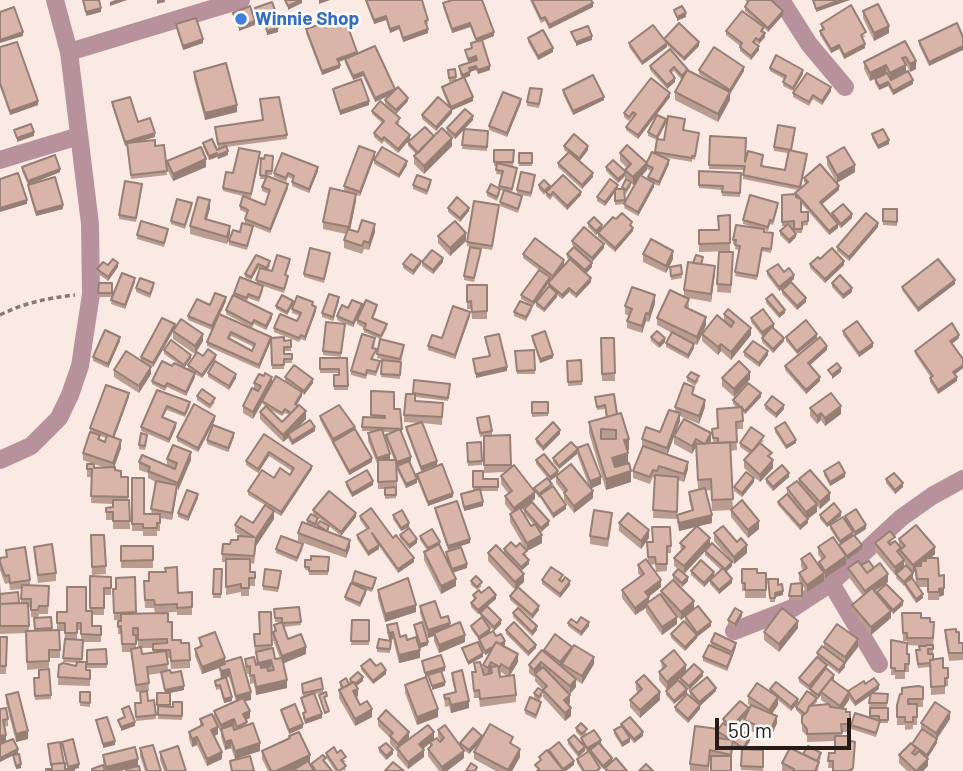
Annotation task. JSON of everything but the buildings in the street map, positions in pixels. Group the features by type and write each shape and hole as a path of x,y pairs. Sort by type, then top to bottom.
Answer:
{"street":[{"path":"0,460 31,446 59,418 78,373 91,294 90,224 69,52 55,0"},
{"path":"69,52 241,0"},
{"path":"781,0 809,44 845,87"},
{"path":"0,160 79,136"},
{"path":"734,631 793,608 831,583 901,518 932,496 963,479"},
{"path":"831,583 878,664"}],"path":[{"path":"0,315 20,305 50,297 91,294"}],"place":[{"name":"Winnie Shop","path":"241,19"}]}
